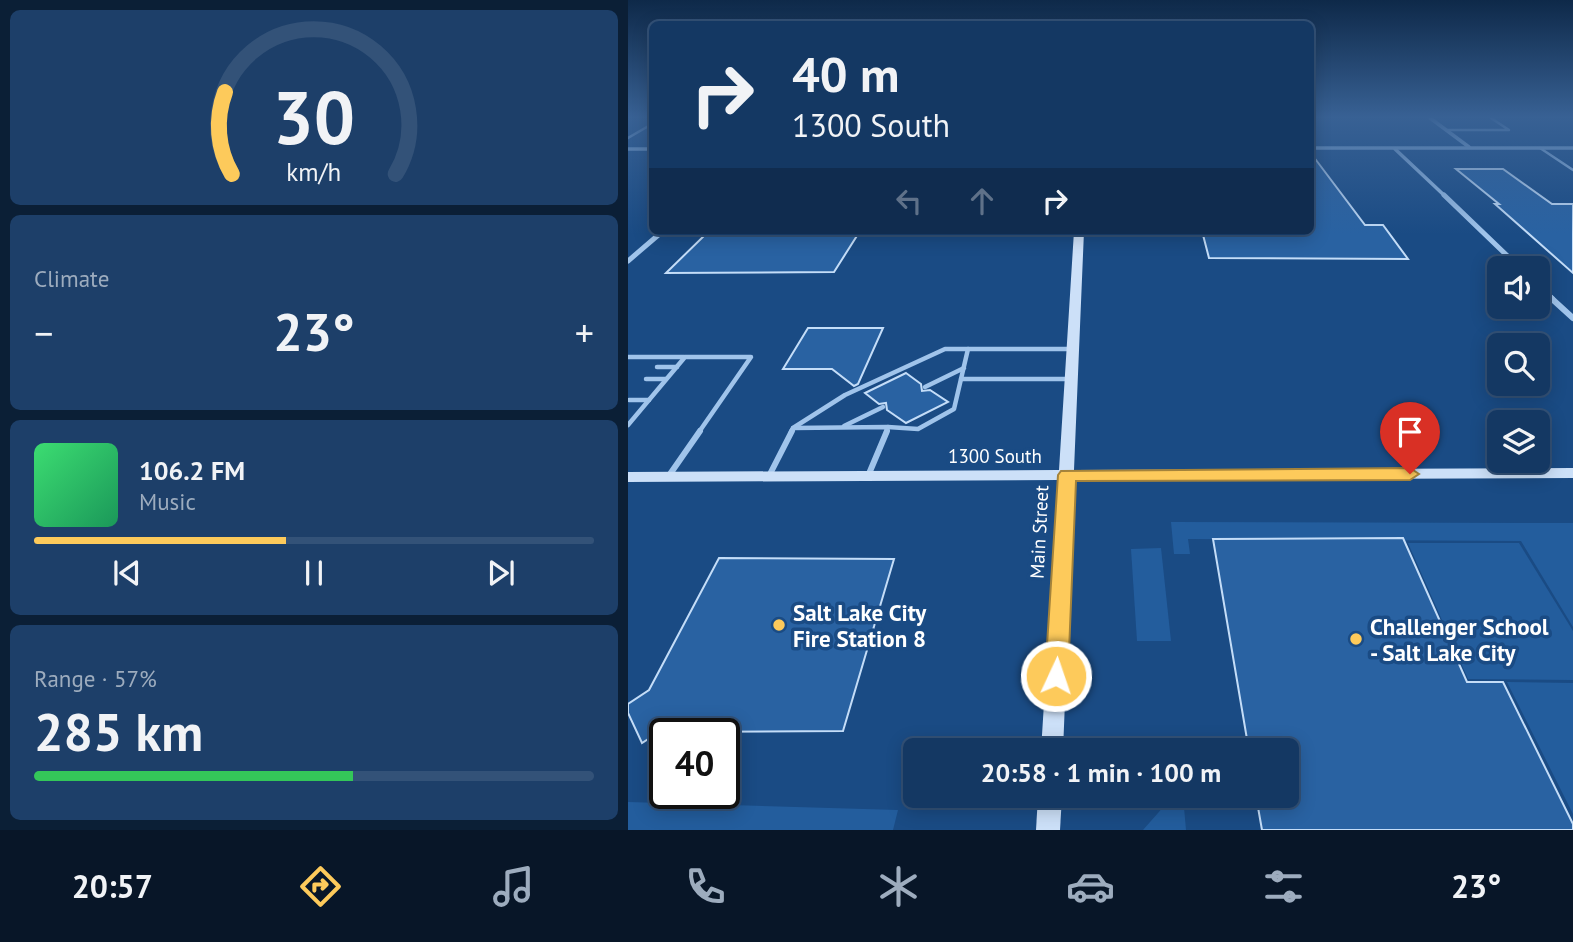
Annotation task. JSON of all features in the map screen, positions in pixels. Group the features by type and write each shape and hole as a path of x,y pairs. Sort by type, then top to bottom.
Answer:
{"main road":[{"name":"Main Street","path":"1053,738 1079,235"},
{"name":"1300 South","path":"628,477 1573,473"},
{"path":"1048,830 1049,808"}],"street":[{"path":"1404,157 1508,256"},
{"path":"628,261 658,235"},
{"path":"1550,296 1573,318"}],"lane":[{"path":"1553,157 1573,170"},
{"path":"769,476 793,428 845,395 945,349 1073,349"},
{"path":"793,428 918,429 955,409 968,349"},
{"path":"628,357 751,357 668,477"},
{"path":"628,425 685,357"},
{"path":"657,367 677,367"},
{"path":"925,387 964,368"},
{"path":"646,379 666,379"},
{"path":"961,379 1071,379"},
{"path":"629,400 649,400"},
{"path":"841,427 883,407"},
{"path":"628,414 636,414"},
{"path":"868,476 888,427"}],"shaded area":[{"path":"1171,522 1573,523 1573,627 1521,541 1188,539 1190,554 1174,554"},
{"path":"1408,543 1519,543 1573,631 1573,680 1468,679"},
{"path":"1161,548 1171,641 1137,641 1131,549"},
{"path":"1507,682 1573,683 1573,814"},
{"path":"628,802 649,803 649,809 740,809 740,805 898,810 893,830 628,830"},
{"path":"1162,808 1184,808 1186,830 1143,830"}],"building":[{"path":"1314,157 1365,225 1383,225 1408,259 1209,258 1203,235 1314,235"},
{"path":"1456,169 1503,169 1552,204 1573,204 1573,273 1495,204 1499,204"},
{"path":"705,235 857,235 834,272 666,273"},
{"path":"808,328 883,328 858,384 854,386 832,369 783,369"},
{"path":"906,373 921,384 922,391 930,390 948,402 906,423 887,410 886,403 879,404 865,393"},
{"path":"1403,538 1467,682 1503,682 1573,824 1573,830 1262,830 1258,808 1299,808 1299,738 1247,738 1213,539"},
{"name":"Salt Lake City Fire Station 8","path":"719,558 894,559 843,731 740,732 740,718 649,718 649,738 642,743 628,713 628,704 649,690"}],"place":[{"name":"Salt Lake City Fire Station 8","path":"779,625"},
{"name":"Challenger School - Salt Lake City","path":"1356,639"}],"route":[{"path":"1056,676 1067,475 1410,474"}]}
